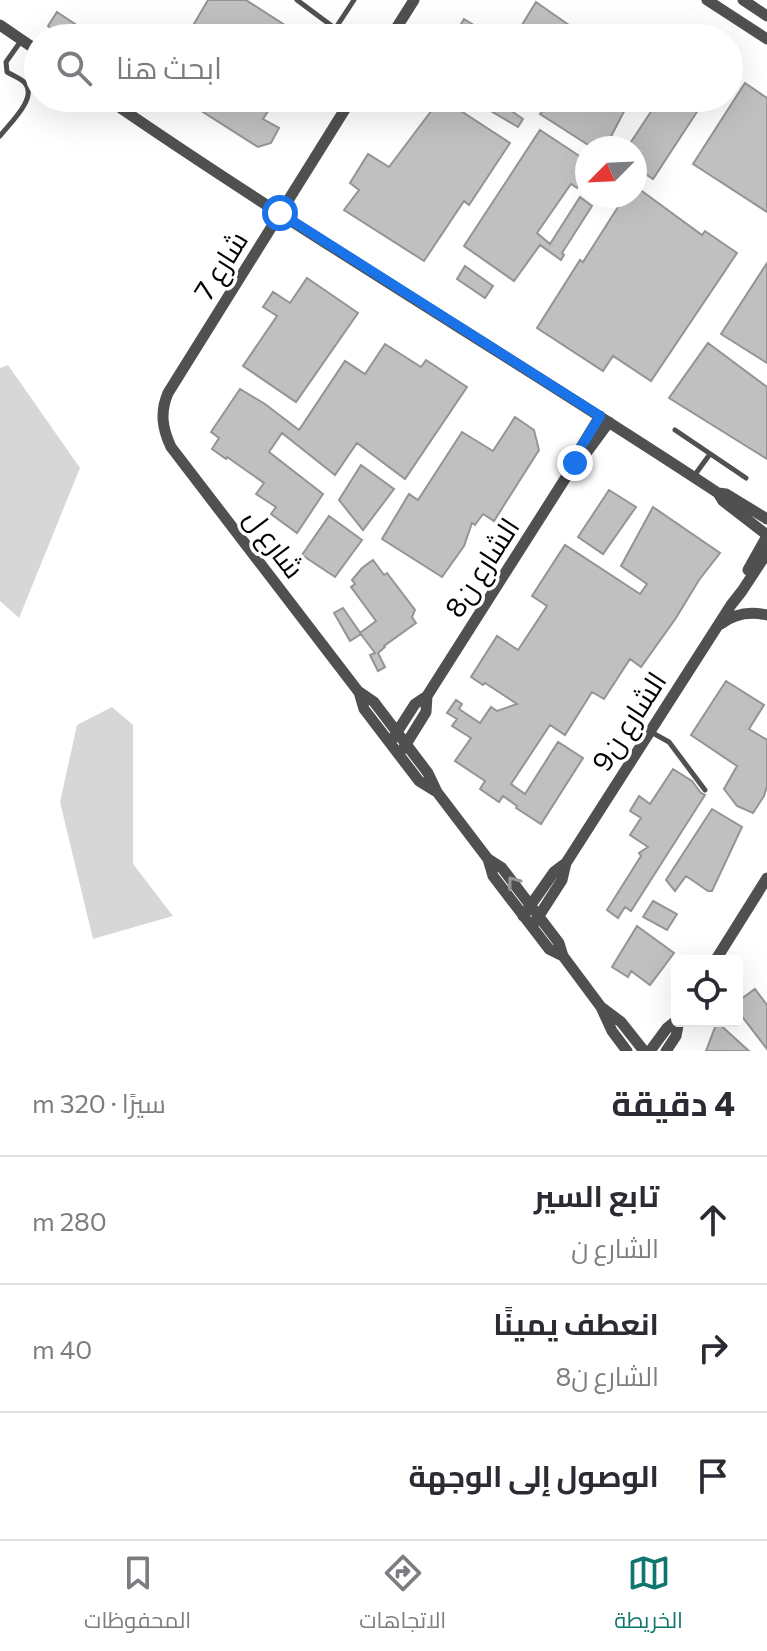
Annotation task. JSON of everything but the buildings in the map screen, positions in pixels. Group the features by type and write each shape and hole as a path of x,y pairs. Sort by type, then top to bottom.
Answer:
{"street":[{"path":"399,24 414,0"},
{"path":"707,0 767,39"},
{"path":"748,3 767,6"},
{"path":"748,3 767,16"},
{"path":"0,25 22,40"},
{"path":"127,112 694,477 718,493 723,501 767,535"},
{"name":"شارع 7","path":"162,419 168,393 343,112"},
{"name":"شارع ل","path":"162,419 171,447 358,691 374,702 397,731 428,773 437,792 488,859 502,868 549,949 563,956 601,1007 612,1031 627,1051"},
{"name":"الشارع ن8","path":"390,743 415,704 427,696 575,463 584,456 604,419"},
{"path":"718,493 726,494 767,519"},
{"name":"الشارع ن9","path":"731,605 767,535"},
{"name":"الشارع ن9","path":"536,922 562,880 566,863 767,553"},
{"path":"718,627 742,613 767,615"},
{"name":"شارع ل","path":"358,691 364,709 419,781 437,792"},
{"name":"الشارع ن8","path":"399,755 426,712 427,696"},
{"name":"الشارع ن9","path":"527,911 554,872 566,863"},
{"path":"719,955 767,878"},
{"name":"شارع ل","path":"601,1007 621,1022 644,1051"},
{"path":"650,1051 671,1025"},
{"path":"666,1051 676,1036 677,1027"}],"lane":[{"path":"297,0 328,24"},
{"path":"338,24 354,0"},
{"path":"22,40 6,62 7,72 24,82"},
{"path":"0,136 24,105"},
{"path":"675,430 746,478"},
{"path":"694,477 710,454"},
{"path":"650,731 669,742 705,790"}],"shaded area":[{"path":"8,365 80,468 19,618 0,601 0,368"},
{"path":"112,707 133,725 133,864 173,916 93,939 60,802 77,725"}],"route":[{"path":"280,213 600,416 578,452 575,463"}]}
